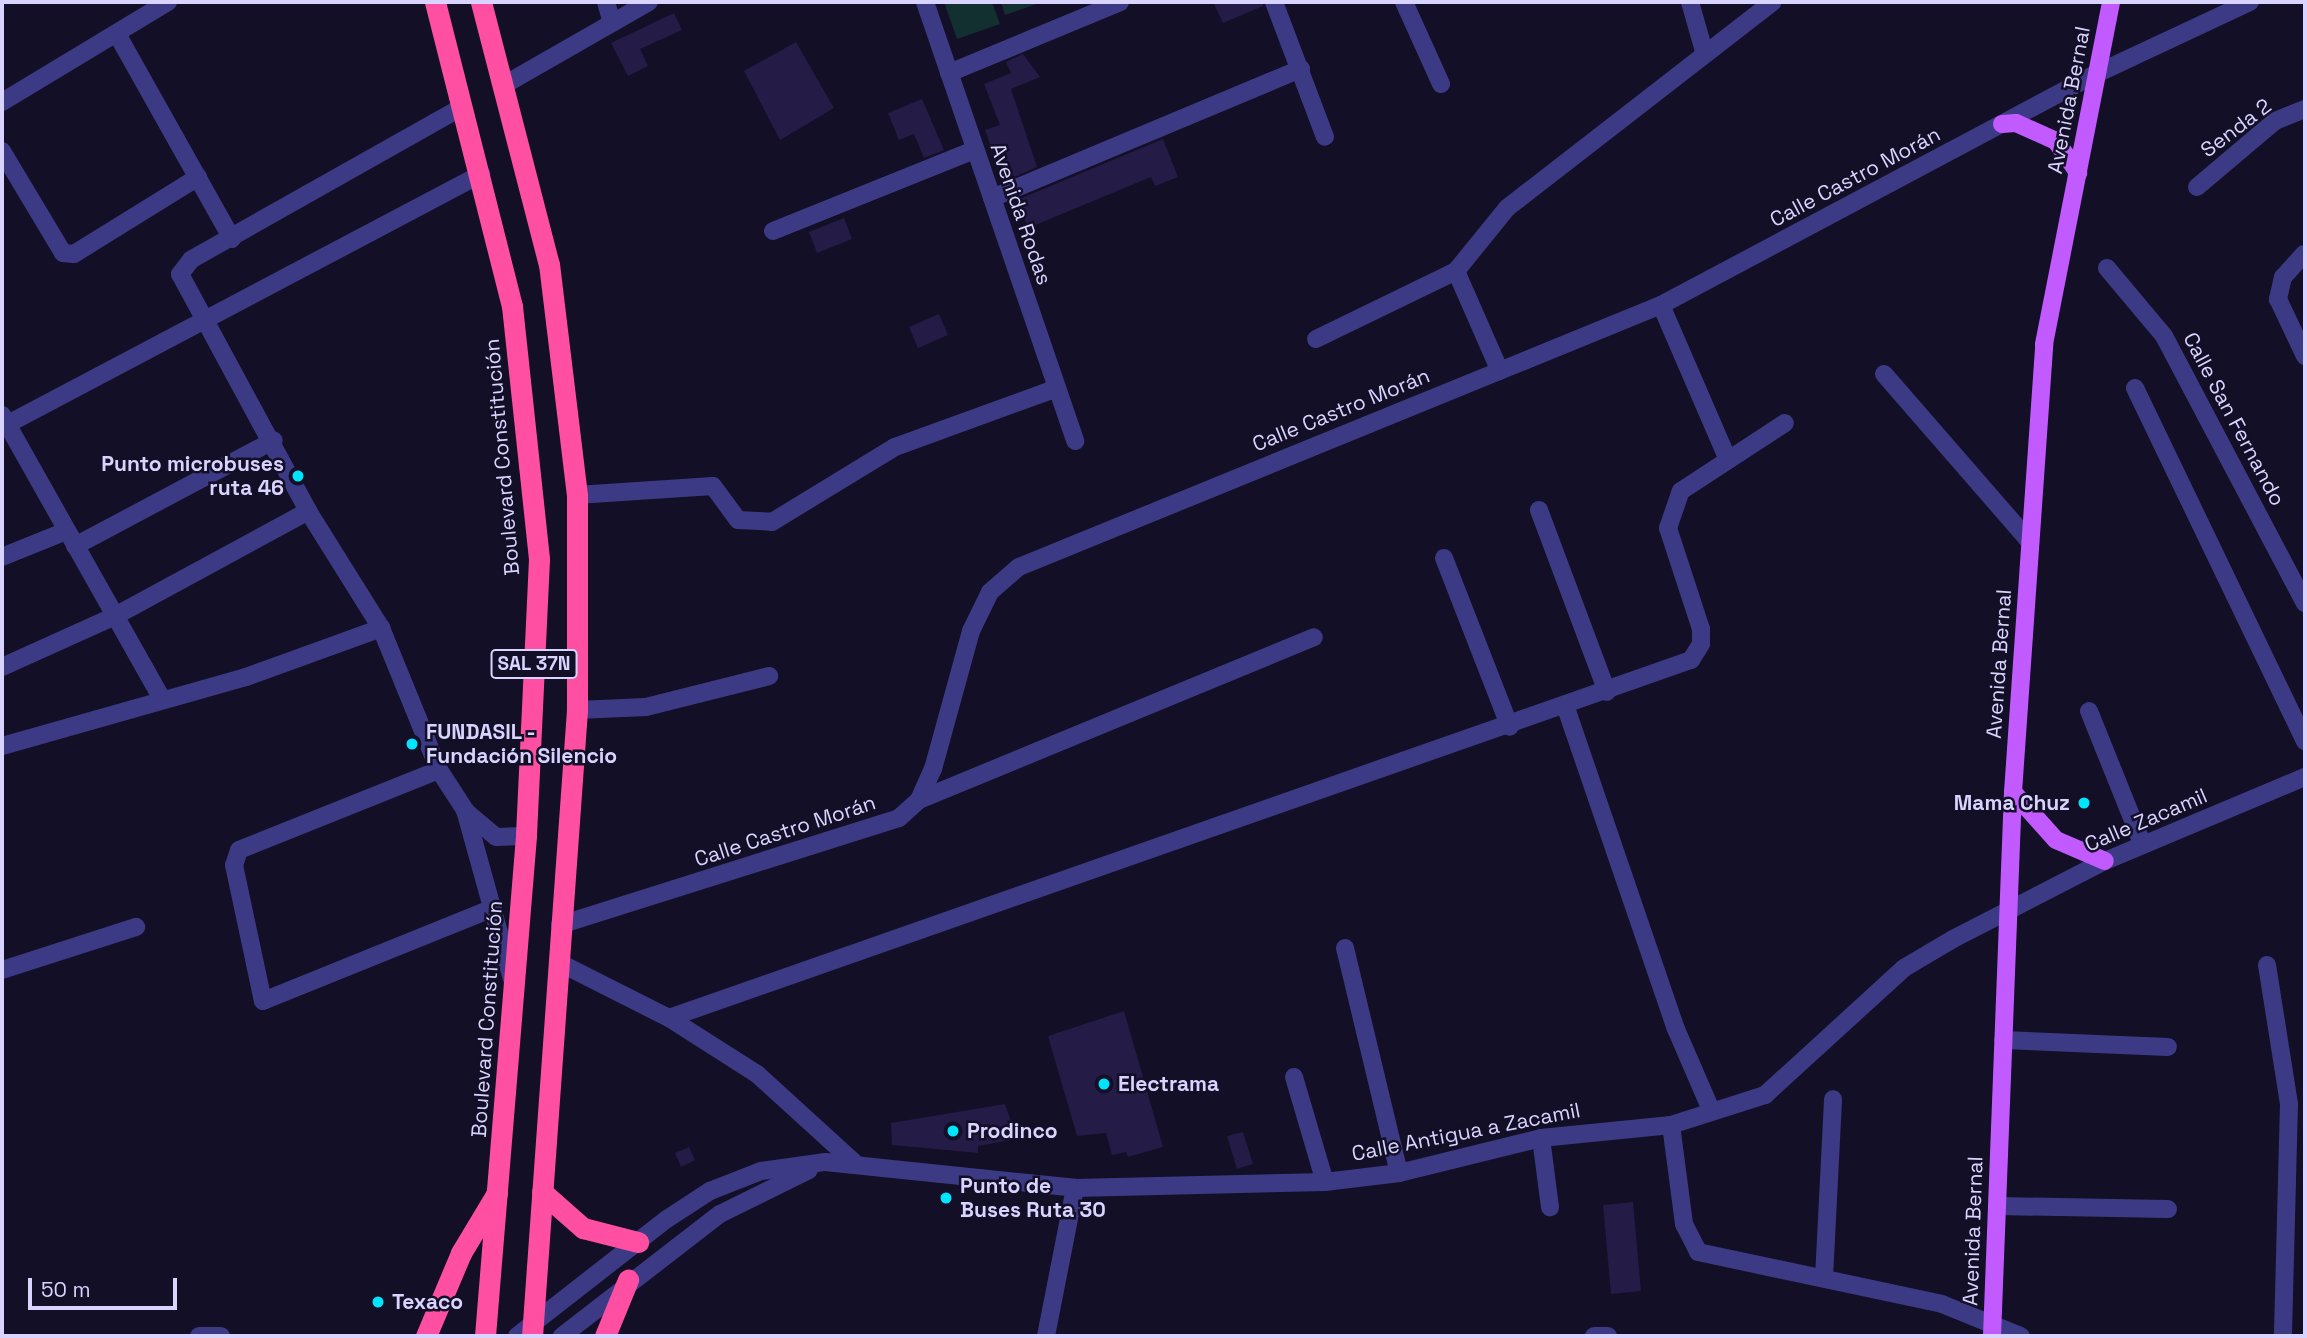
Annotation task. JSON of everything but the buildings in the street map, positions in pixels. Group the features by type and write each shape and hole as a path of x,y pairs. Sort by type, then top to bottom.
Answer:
{"highway":[{"name":"Boulevard Constitución","path":"435,2 481,174 512,306 539,559 526,836 512,982 500,1188 485,1336"},
{"name":"SAL 37N","path":"481,2 505,85 549,264 577,495 577,710 542,1192 527,1332"},
{"path":"426,1336 461,1252 500,1188"},
{"path":"542,1192 583,1228 638,1242"},
{"path":"605,1336 628,1280"}],"main road":[{"name":"Avenida Bernal","path":"1992,1329 2013,792 2044,344 2111,2"},
{"path":"2002,124 2016,123 2056,141 2078,173"},
{"path":"2013,792 2056,840 2105,861"}],"street":[{"path":"2,102 168,2"},
{"path":"606,2 612,23"},
{"path":"505,85 649,2"},
{"name":"Avenida Rodas","path":"925,2 1075,441"},
{"path":"949,73 1120,2"},
{"path":"1275,2 1325,137"},
{"path":"1404,2 1441,84"},
{"path":"1690,2 1704,51"},
{"path":"1316,339 1456,271 1507,208 1704,51 1773,2"},
{"name":"Calle Castro Morán","path":"560,925 900,818 919,800 971,631 990,592 1019,567 1661,304 2096,74 2250,2"},
{"path":"117,34 232,239"},
{"path":"992,198 1301,69"},
{"path":"462,107 181,268 200,317 274,440 308,511 381,628 439,770 465,810 496,837 526,836"},
{"name":"Senda 2","path":"2197,187 2274,121 2305,108"},
{"path":"773,231 975,150"},
{"path":"2,151 55,247 74,254 198,177"},
{"path":"161,697 4,422 200,317 481,174"},
{"path":"2304,254 2283,277 2278,299 2305,356"},
{"name":"Calle San Fernando","path":"2107,268 2164,337 2305,603"},
{"path":"1456,271 1500,371"},
{"path":"1661,304 1728,460"},
{"path":"1884,374 2030,542"},
{"path":"577,495 713,485 738,520 772,522 895,447 1056,387"},
{"path":"2135,388 2305,741"},
{"path":"669,1018 1566,708 1691,660 1702,645 1668,528 1681,491 1786,423"},
{"path":"2,558 69,539 274,440"},
{"path":"1539,510 1607,692"},
{"path":"2,667 115,616 308,511"},
{"path":"1444,558 1510,727"},
{"path":"2,746 161,697 246,677 381,628"},
{"path":"919,800 1314,636"},
{"path":"577,710 646,707 769,676"},
{"path":"1566,708 1676,1029 1712,1112"},
{"path":"2089,711 2143,845"},
{"path":"439,770 239,850 234,865 263,1002 493,908"},
{"name":"Calle Zacamil","path":"2007,911 2105,861 2305,777"},
{"path":"465,810 512,982"},
{"name":"Calle Antigua a Zacamil","path":"527,1332 638,1242 710,1191 761,1171 825,1162 1075,1188 1325,1182 1399,1173 1541,1138 1671,1125 1765,1095 1905,968 2007,911"},
{"path":"2,970 136,927"},
{"path":"1345,948 1399,1173"},
{"path":"560,963 669,1018 801,1107 857,1165"},
{"path":"2267,965 2297,1105 2283,1336"},
{"path":"2003,1040 2168,1047"},
{"path":"1294,1077 1325,1182"},
{"path":"1824,1278 1833,1099"},
{"path":"1671,1125 1684,1224 1698,1251 1824,1278 2021,1336"},
{"path":"1541,1138 1550,1207"},
{"path":"562,1336 628,1280 720,1214 825,1162"},
{"path":"1046,1336 1075,1188"},
{"path":"1997,1206 2168,1209"},
{"path":"199,1336 220,1335"},
{"path":"1594,1336 1608,1336"}],"green space":[{"path":"944,2 992,2 1000,24 957,39"},
{"path":"1001,2 1042,2 1005,15"}],"place":[{"name":"Punto microbuses ruta 46","path":"298,476"},
{"name":"FUNDASIL - Fundación Silencio","path":"412,744"},
{"name":"Mama Chuz","path":"2084,803"},
{"name":"Electrama","path":"1104,1084"},
{"name":"Prodinco","path":"953,1131"},
{"name":"Punto de Buses Ruta 30","path":"946,1198"},
{"name":"Texaco","path":"378,1302"}]}
